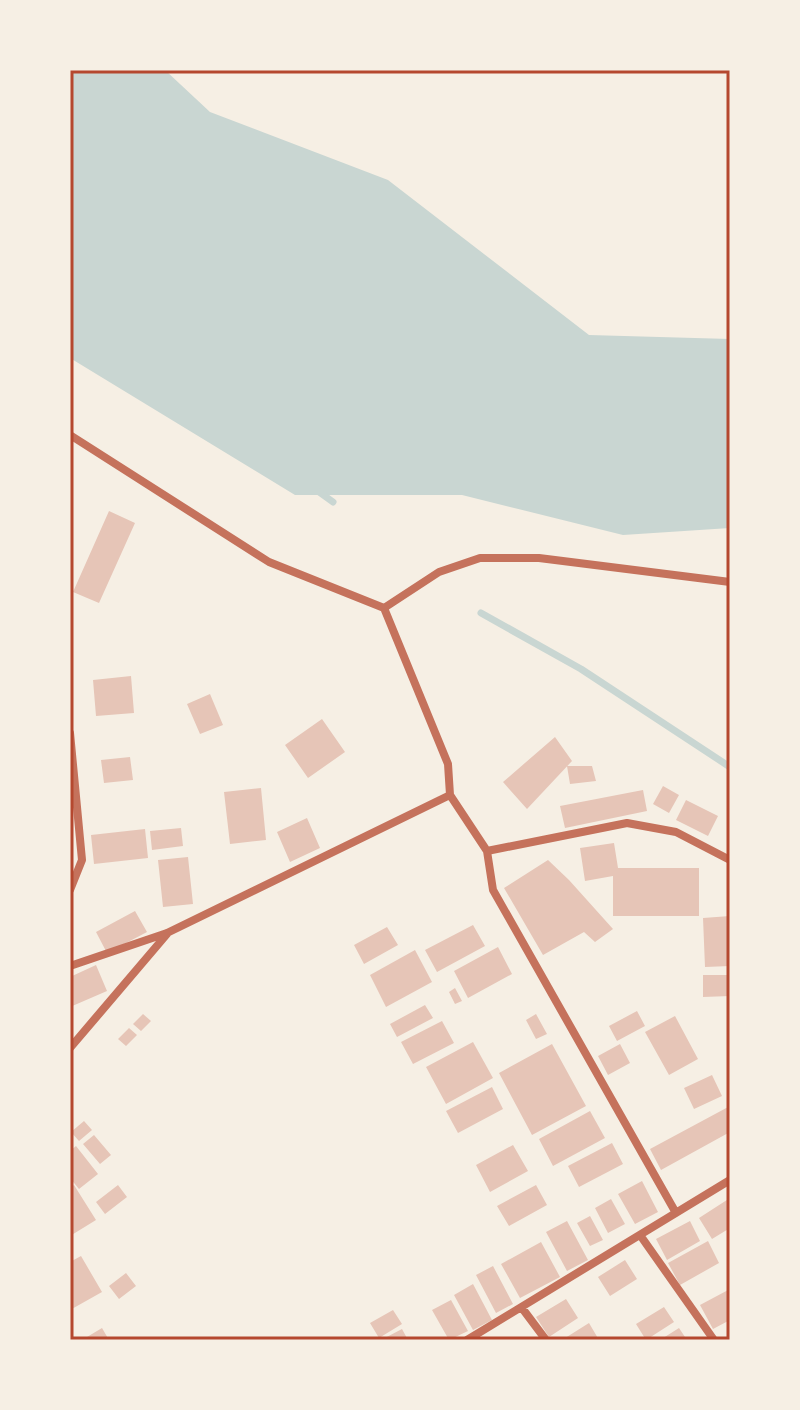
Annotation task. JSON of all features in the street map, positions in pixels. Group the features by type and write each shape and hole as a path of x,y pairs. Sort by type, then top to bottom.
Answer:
{"street":[{"path":"70,435 269,562 384,608 448,764 450,795 487,851 493,890 676,1213"},
{"path":"384,608 439,572 480,558 539,558 730,582"},
{"path":"70,733 82,860 70,890"},
{"path":"70,966 167,933 450,795"},
{"path":"487,851 627,823 676,832 730,860"},
{"path":"70,1048 167,933"},
{"path":"467,1340 730,1180"},
{"path":"640,1235 714,1340"},
{"path":"522,1308 546,1340"}],"shaded area":[{"path":"70,70 165,70 210,112 388,180 589,335 730,339 730,528 623,535 462,495 295,495 70,358"}],"building":[{"path":"109,511 135,523 99,603 73,592"},
{"path":"131,676 134,713 96,716 93,680"},
{"path":"210,694 223,725 200,734 187,704"},
{"path":"322,719 345,752 308,778 285,745"},
{"path":"555,737 572,761 527,809 503,782"},
{"path":"130,757 133,780 104,783 101,760"},
{"path":"567,766 592,766 596,781 570,784"},
{"path":"663,786 679,795 669,813 653,804"},
{"path":"261,788 266,840 230,844 224,792"},
{"path":"643,790 647,811 565,828 560,806"},
{"path":"686,800 718,816 708,836 676,820"},
{"path":"307,818 320,848 290,862 277,832"},
{"path":"181,828 183,846 152,850 150,831"},
{"path":"145,829 148,858 94,864 91,835"},
{"path":"614,843 618,868 699,868 699,916 613,916 613,876 585,881 580,848"},
{"path":"188,857 193,904 163,907 158,860"},
{"path":"548,860 613,929 595,942 584,932 543,955 504,888"},
{"path":"135,911 147,932 107,953 96,932"},
{"path":"730,916 730,966 705,967 703,918"},
{"path":"473,925 485,946 437,972 425,950"},
{"path":"387,927 398,945 364,964 354,945"},
{"path":"498,947 512,974 468,998 454,971"},
{"path":"415,950 432,982 386,1007 370,975"},
{"path":"96,965 107,991 70,1007 70,977"},
{"path":"703,975 730,975 730,996 703,997"},
{"path":"455,988 462,1001 455,1004 449,992"},
{"path":"425,1005 433,1018 397,1037 390,1024"},
{"path":"637,1011 645,1026 617,1041 609,1026"},
{"path":"143,1014 151,1021 141,1031 133,1024"},
{"path":"536,1014 547,1034 536,1039 526,1020"},
{"path":"675,1016 698,1059 669,1075 645,1032"},
{"path":"442,1021 454,1043 413,1064 401,1042"},
{"path":"129,1028 137,1035 126,1046 118,1039"},
{"path":"473,1042 493,1078 446,1104 426,1067"},
{"path":"552,1044 586,1106 532,1135 499,1073"},
{"path":"620,1044 630,1063 608,1075 598,1056"},
{"path":"712,1075 722,1096 694,1109 684,1088"},
{"path":"492,1087 503,1109 458,1133 446,1111"},
{"path":"730,1106 730,1132 661,1170 650,1149"},
{"path":"590,1111 605,1138 553,1166 539,1139"},
{"path":"84,1121 92,1130 79,1141 71,1132"},
{"path":"94,1135 111,1155 100,1164 83,1144"},
{"path":"612,1143 623,1164 579,1187 568,1166"},
{"path":"513,1145 528,1171 490,1192 476,1165"},
{"path":"76,1146 98,1174 79,1189 70,1178 70,1151"},
{"path":"642,1181 658,1212 635,1224 618,1194"},
{"path":"74,1185 96,1220 70,1236 70,1188"},
{"path":"118,1185 127,1197 105,1214 96,1202"},
{"path":"536,1185 547,1205 509,1226 497,1206"},
{"path":"730,1198 730,1228 712,1239 699,1218"},
{"path":"611,1199 625,1224 608,1233 595,1208"},
{"path":"590,1216 603,1240 590,1246 577,1223"},
{"path":"567,1221 588,1260 567,1271 546,1232"},
{"path":"690,1221 700,1241 667,1260 656,1239"},
{"path":"708,1241 719,1263 680,1285 668,1263"},
{"path":"541,1242 560,1277 520,1298 501,1264"},
{"path":"81,1256 102,1292 70,1310 70,1262"},
{"path":"625,1260 637,1279 610,1296 598,1277"},
{"path":"493,1266 513,1304 496,1313 476,1275"},
{"path":"126,1273 136,1286 119,1299 109,1286"},
{"path":"473,1284 492,1320 473,1330 454,1295"},
{"path":"730,1289 730,1320 713,1329 700,1305"},
{"path":"566,1299 578,1318 549,1337 536,1317"},
{"path":"451,1300 468,1331 449,1340 432,1310"},
{"path":"664,1307 674,1322 646,1340 636,1324"},
{"path":"393,1310 402,1324 379,1338 370,1323"},
{"path":"589,1323 599,1340 562,1340"},
{"path":"102,1328 109,1340 82,1340"},
{"path":"679,1328 687,1340 660,1340"},
{"path":"402,1329 408,1340 381,1340"}],"waterway":[{"path":"315,489 333,502"},
{"path":"481,613 581,669 730,767"}]}
